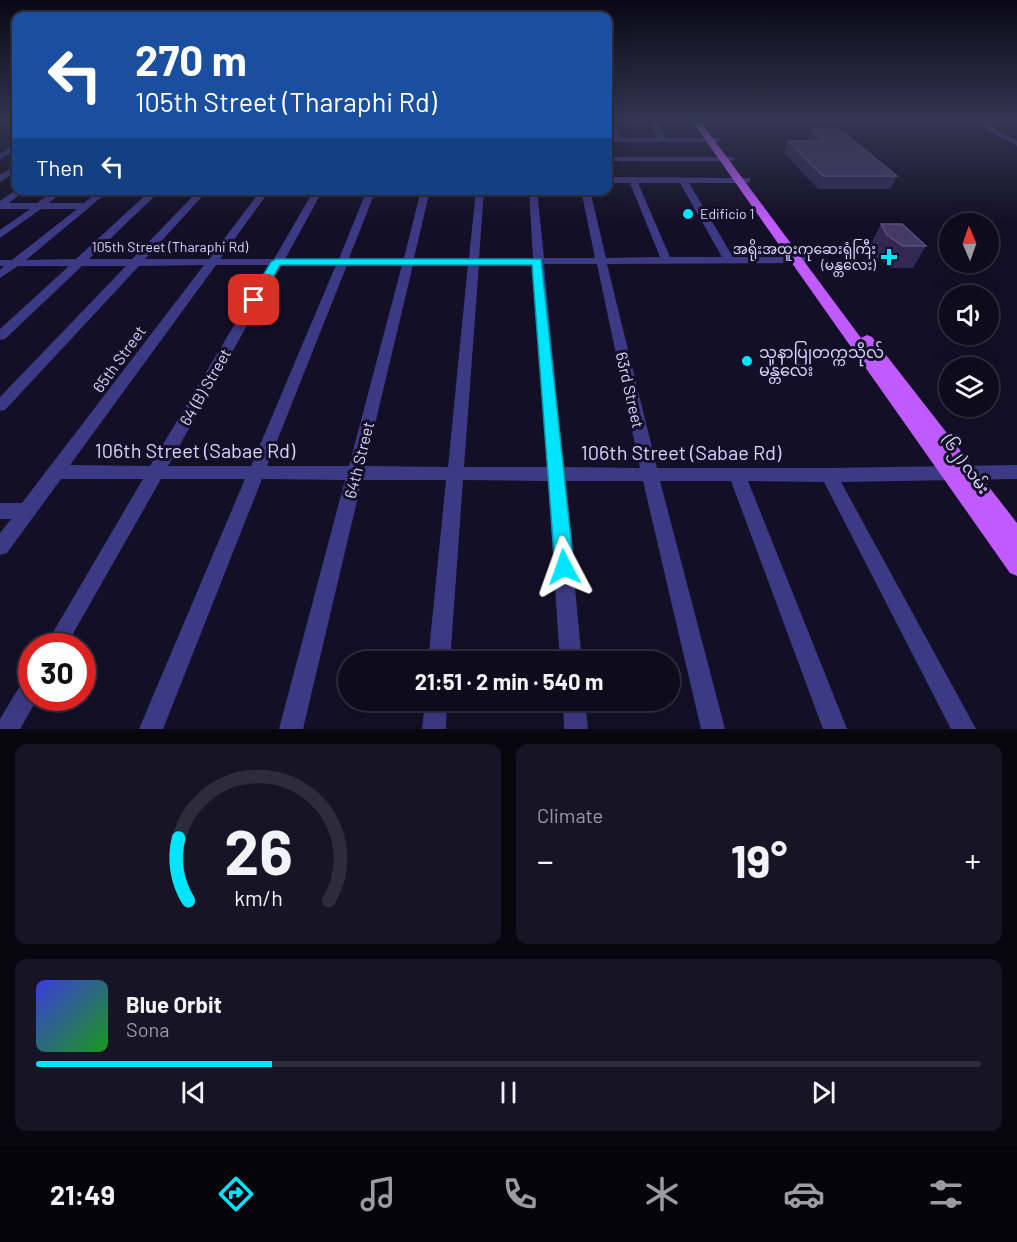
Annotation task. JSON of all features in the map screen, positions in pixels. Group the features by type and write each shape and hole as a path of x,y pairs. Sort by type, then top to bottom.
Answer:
{"main road":[{"name":"(၆၂) လမ်း","path":"725,155 802,260 1017,539"},
{"name":"(၆၂) လမ်း","path":"802,260 1017,566"}],"street":[{"path":"612,159 728,159"},
{"path":"612,180 743,180"},
{"path":"633,180 666,260"},
{"path":"683,180 729,260"},
{"path":"0,206 15,195"},
{"path":"0,235 54,195"},
{"path":"0,275 100,195"},
{"path":"0,336 152,195"},
{"path":"0,406 199,195"},
{"name":"65th Street","path":"0,547 262,195"},
{"name":"64 (B) Street","path":"63,633 316,195"},
{"path":"151,729 370,195"},
{"name":"64th Street","path":"291,729 425,195"},
{"path":"440,651 480,195"},
{"path":"533,195 571,651"},
{"name":"63rd Street","path":"586,195 599,261 713,729"},
{"path":"0,206 86,206"},
{"name":"105th Street (Tharaphi Rd)","path":"0,263 802,260"},
{"name":"106th Street (Sabae Rd)","path":"56,472 830,475 1017,472"},
{"path":"738,474 835,729"},
{"path":"830,475 964,729"},
{"path":"0,512 27,511"},
{"path":"7,729 18,711"},
{"path":"434,729 435,711"},
{"path":"575,711 576,729"}],"building":[{"path":"802,155 871,155 897,176 823,176"},
{"path":"881,224 902,224 926,246 903,246 887,235"}],"place":[{"name":"Edificio 1","path":"688,214"},
{"name":"အရိုးအထူးကုဆေးရုံကြီး (မန္တလေး)","path":"889,257"},
{"name":"သူနာပြုတက္ကသိုလ် မန္တလေး","path":"747,361"}],"route":[{"path":"254,300 276,262 537,261 564,567"}]}
